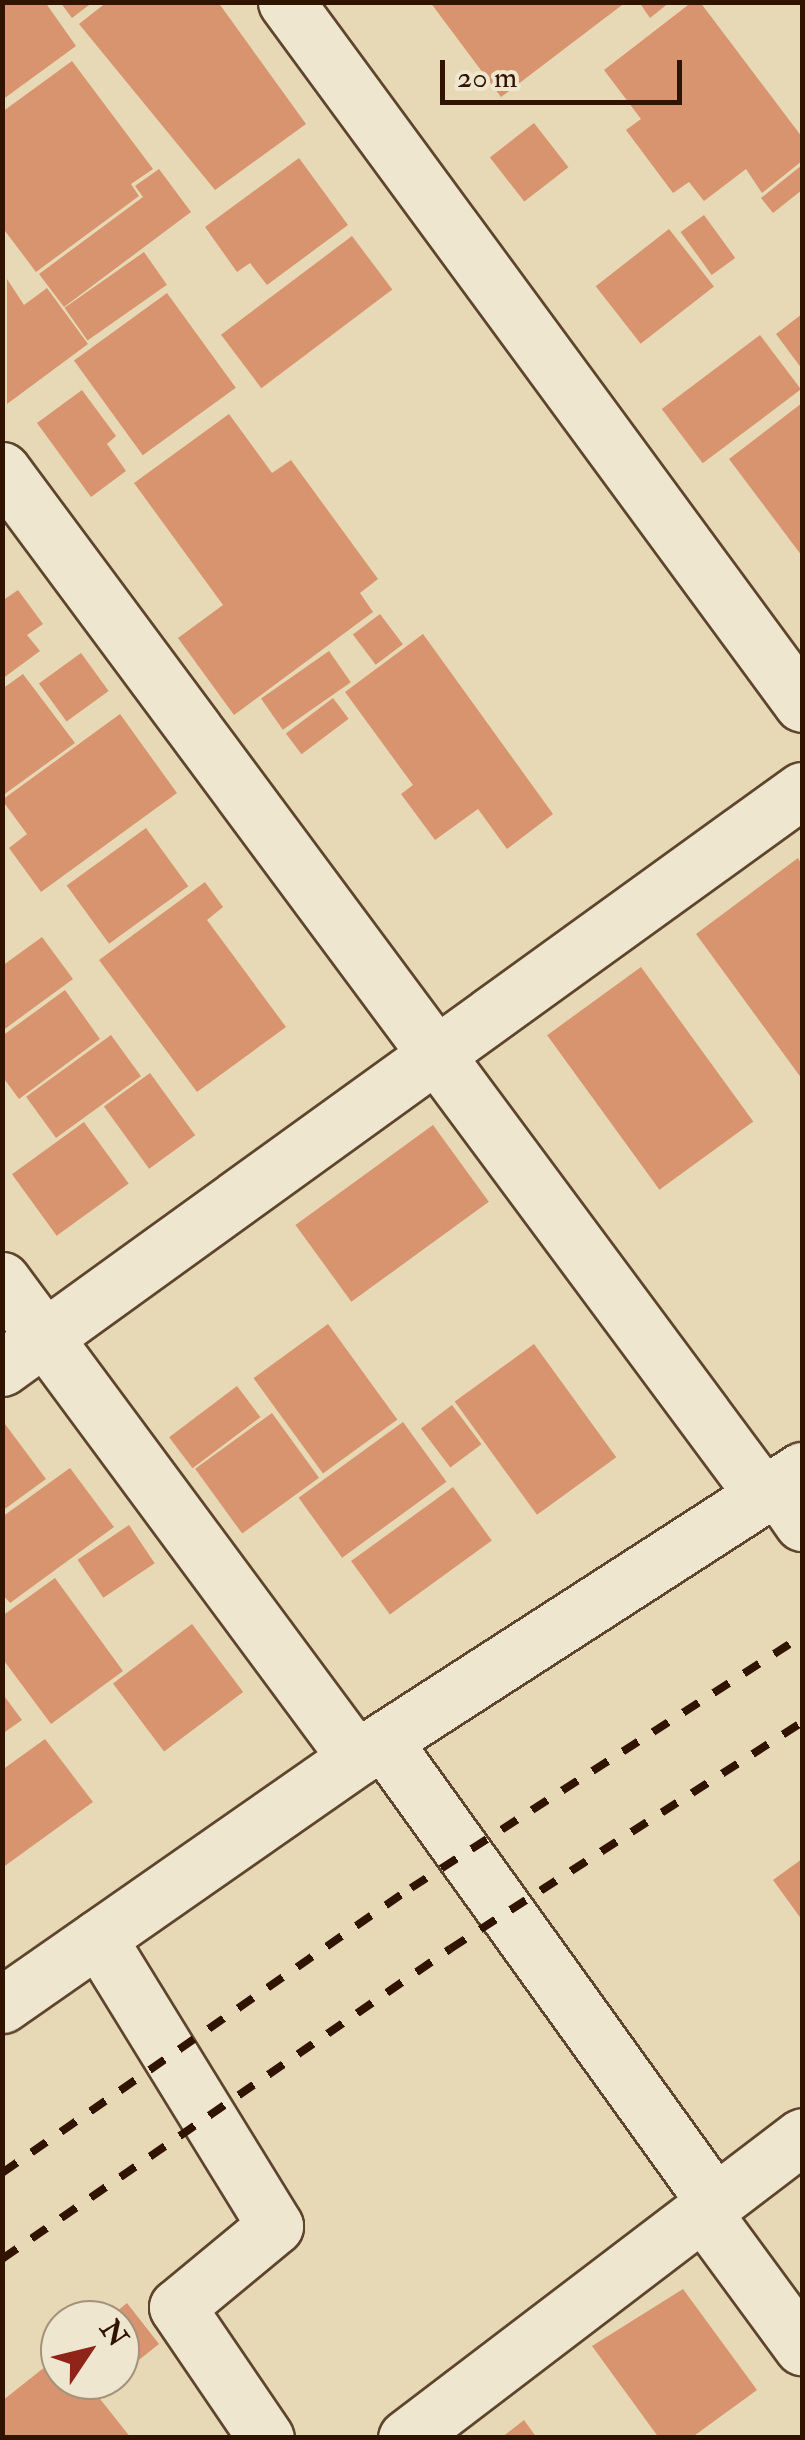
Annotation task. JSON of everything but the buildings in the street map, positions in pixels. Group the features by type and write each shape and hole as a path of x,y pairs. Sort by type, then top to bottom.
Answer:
{"street":[{"path":"286,2 802,704"},
{"path":"2,470 436,1055 786,1494 370,1750 2,2005"},
{"path":"24,1352 802,790"},
{"path":"2,1280 24,1352 370,1750 708,2206 802,2347"},
{"path":"98,1938 274,2226 177,2307 266,2438"},
{"path":"406,2438 802,2136"}],"railway":[{"path":"2,2173 411,1888 802,1636"},
{"path":"2,2259 450,1949 802,1722"}]}
